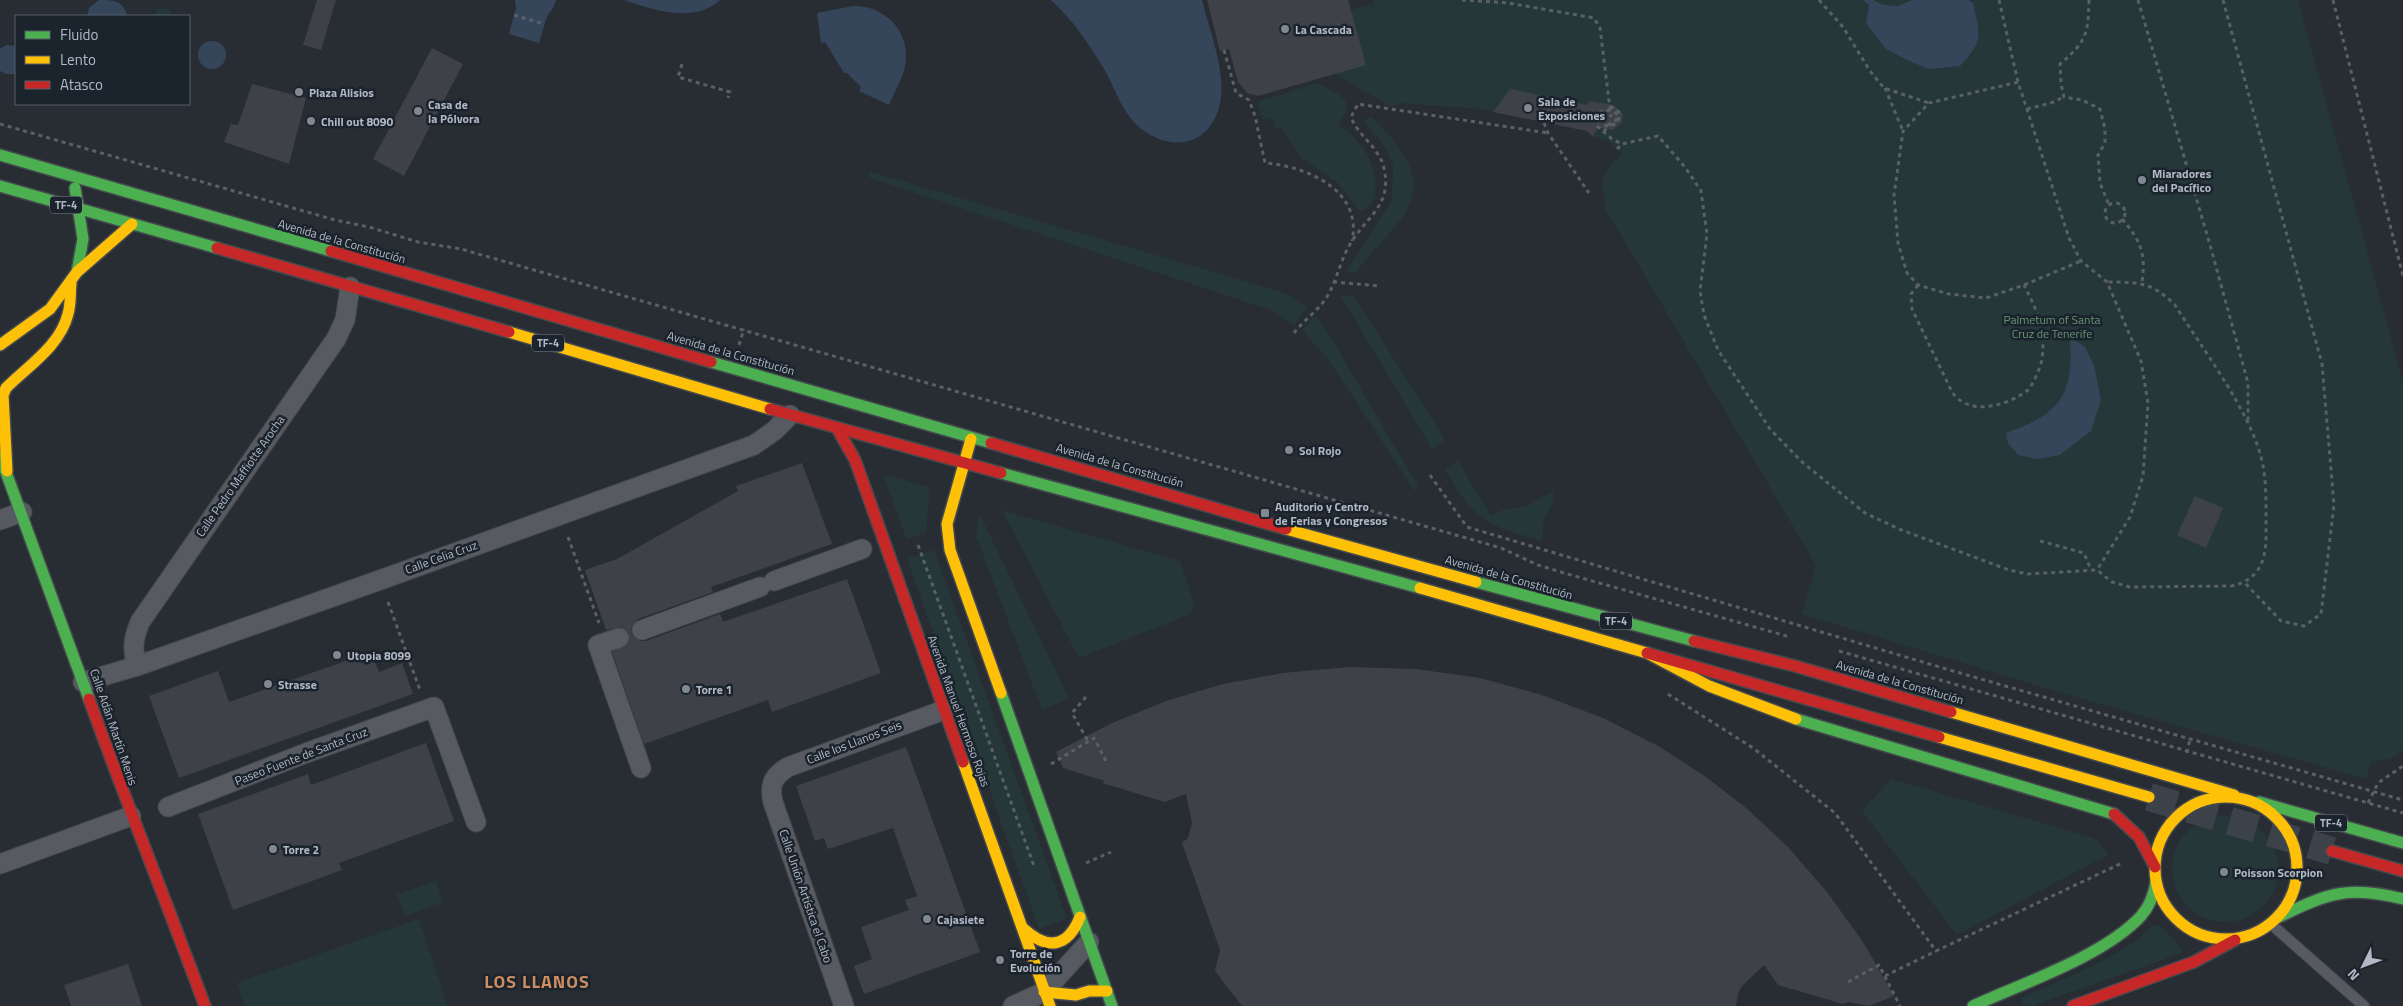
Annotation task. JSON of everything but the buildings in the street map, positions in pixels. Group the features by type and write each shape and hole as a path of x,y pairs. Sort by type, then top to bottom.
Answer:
{"main road":[{"name":"Avenida de la Constitución","path":"0,155 1332,542 1655,632 1795,666 2234,795"},
{"path":"72,175 80,210 83,239 77,272"},
{"name":"TF-4","path":"0,186 790,415 1325,561 2149,797"},
{"path":"0,344 39,318 70,283 77,272 132,224"},
{"path":"7,471 3,395 6,388 49,347 59,333 68,314 70,283"},
{"name":"Avenida Manuel Hermoso Rojas","path":"837,428 855,460 1024,929 1047,999"},
{"path":"972,436 947,524 950,550 1112,1006"},
{"name":"Calle Adán Martín Menis","path":"0,456 22,512 131,816 151,861 204,1006"},
{"path":"1647,653 1709,686 1802,721 2114,814 2127,823 2143,840 2155,867"},
{"path":"1973,1006 2101,948 2127,929 2142,915 2154,893 2156,882 2155,867 2163,836 2181,813 2207,799 2234,795"},
{"name":"TF-4","path":"2234,795 2403,843"},
{"path":"2259,802 2277,819 2291,838 2297,861 2296,884 2292,896 2275,920"},
{"path":"2332,851 2403,872"},
{"path":"2156,882 2167,908 2178,922 2200,935 2235,940"},
{"path":"2073,1006 2194,962 2235,940 2254,934 2275,920 2313,900 2343,890 2363,890 2403,899"},
{"path":"1024,929 1034,940 1049,945 1064,940 1069,936 1077,926 1080,917"},
{"path":"1047,999 1089,991 1107,991"}],"street":[{"name":"Calle Pedro Maffiotte Arocha","path":"137,666 132,650 133,641 140,622 336,339 346,320 350,287"},
{"name":"Calle Celia Cruz","path":"83,682 137,666 754,445 774,431 790,415"},
{"path":"0,520 22,512"},
{"path":"642,630 862,549"},
{"path":"613,640 598,645 641,768"},
{"path":"431,708 476,822"},
{"name":"Paseo Fuente de Santa Cruz","path":"168,807 306,753 431,708"},
{"name":"Calle los Llanos Seis","path":"771,785 777,773 788,767 869,739 887,729 944,710"},
{"name":"Calle Unión Artística el Cabo","path":"771,785 773,802 844,1006"},
{"path":"0,864 131,816"},
{"path":"1013,1006 1047,999 1089,942"}],"lane":[{"path":"2275,920 2364,1006"}],"path":[{"path":"1462,0 1508,4 1594,18 1600,28 1611,117 1614,110"},
{"path":"1819,0 1843,27 1870,71 1884,88 1903,131 1894,195 1898,243 1908,273 1918,285 1948,294 1986,298 2024,285 2081,261"},
{"path":"1999,0 2018,82 2069,238 2081,261 2107,282 2141,361 2148,403 2143,476 2130,517 2097,570"},
{"path":"2064,97 2060,64 2081,46 2089,24 2089,0"},
{"path":"2138,0 2210,245 2248,383 2248,424"},
{"path":"2223,0 2322,364 2334,505 2321,614 2304,626 2281,621 2245,583"},
{"path":"2333,0 2403,276"},
{"path":"514,16 544,24"},
{"path":"1224,50 1236,93 1248,100 1255,116 1265,163 1301,169 1320,177 1349,209 1355,227 1352,241 1325,299 1294,333"},
{"path":"682,64 678,77 730,92 728,98"},
{"path":"1884,88 1929,103 2018,82"},
{"path":"2027,109 2051,103 2064,97 2082,100 2100,109 2105,129 2105,144 2098,155 2100,183 2109,205"},
{"path":"1903,131 1929,103"},
{"path":"1352,241 1381,206 1385,188 1384,167 1372,145 1354,124 1352,117 1358,104 1548,133"},
{"path":"1609,106 1619,112 1619,119 1616,125 1608,127 1603,124 1600,117 1602,111 1614,110"},
{"path":"1604,132 1608,125 1615,122 1618,115 1614,110"},
{"path":"1544,123 1548,133 1589,193"},
{"path":"0,124 335,220 370,227 418,242 461,249 744,329 1501,548 1538,565 1564,573 1797,639"},
{"path":"1597,126 1622,144"},
{"path":"1617,149 1622,144 1658,136 1685,167 1701,191 1706,234 1700,291 1704,315 1718,350 1770,429 1802,462 1865,513 1926,540 2009,570 2028,574 2097,570 2112,582 2130,587 2230,586 2245,583 2258,572 2266,540 2266,496 2261,457 2248,424 2175,305 2166,295 2142,282 2107,282"},
{"path":"2115,202 2121,204 2125,213 2122,219 2114,223 2108,220 2105,214 2109,205 2115,202"},
{"path":"2122,219 2137,239 2145,262 2142,282"},
{"path":"1333,282 1380,286"},
{"path":"1918,285 1911,294 1912,309 1952,392 1958,401 1968,406 1993,406 2011,401 2030,389 2042,360 2041,319 2024,285"},
{"path":"1430,475 1467,527 1972,676 2403,800"},
{"path":"568,537 613,640"},
{"path":"2040,541 2084,553 2092,570"},
{"path":"911,547 924,542"},
{"path":"918,545 1037,873"},
{"path":"388,602 431,708"},
{"path":"1834,650 2403,813"},
{"path":"1667,694 1753,748 1835,813 1936,951"},
{"path":"1086,697 1072,713 1088,741"},
{"path":"1049,766 1094,738 1106,761"},
{"path":"2368,803 2378,783 2403,766"},
{"path":"1084,864 1111,852"},
{"path":"1885,976 2122,863"},
{"path":"1848,982 1879,965 1900,1006"}],"green space":[{"name":"Palmetum of Santa Cruz de Tenerife","path":"1373,0 2298,0 2403,382 2403,750 2390,759 2371,762 2366,779 2055,691 1802,614 1816,565 1606,210 1603,191 1604,178 1609,167 1622,153 1609,142 1593,137 1586,131 1482,109 1400,103 1391,107 1335,74 1351,10 1374,4"},
{"path":"159,8 168,9 172,15 154,15"},
{"path":"1317,83 1338,94 1346,102 1346,112 1339,124 1362,147 1374,171 1375,195 1368,208 1361,212 1337,182 1300,157 1282,128 1276,129 1272,118 1263,119 1257,102"},
{"path":"1371,116 1402,152 1413,178 1413,192 1408,207 1398,223 1356,273 1346,271 1392,200 1393,164 1384,146 1364,121"},
{"path":"871,172 1255,284 1289,295 1307,307 1294,325 1271,310 870,178"},
{"path":"1341,296 1354,296 1445,440 1432,449"},
{"path":"1314,315 1331,338 1418,486 1415,491 1327,358 1303,331"},
{"path":"1458,461 1491,516 1505,509 1525,507 1553,491 1554,501 1544,519 1542,541 1495,525 1473,510 1464,500 1445,469"},
{"path":"883,474 930,487 926,532 907,540"},
{"path":"1002,510 1180,561 1194,604 1191,614 1079,658"},
{"path":"979,513 1069,698 1042,710 976,536"},
{"path":"934,550 1067,919 1039,929 907,559"},
{"path":"1891,779 2094,838 2109,854 1957,935 1862,811"},
{"path":"2225,816 2245,820 2263,831 2274,849 2278,869 2274,889 2263,907 2245,918 2225,922 2205,918 2187,907 2176,889 2172,869 2176,849 2187,831 2205,820"},
{"path":"436,881 443,902 405,916 397,894"},
{"path":"419,919 448,1006 245,1006 237,983"},
{"path":"2158,925 2181,947 2182,951 2179,954 2031,1006 2022,1004 2021,998 2108,958 2140,938 2152,926"}],"water":[{"path":"99,0 113,1 123,7 127,15 87,15 89,8"},
{"path":"515,0 556,0 547,16 539,43 509,34 516,8"},
{"path":"624,0 720,0 698,12 673,13 648,8"},
{"path":"1051,0 1202,0 1216,49 1221,84 1221,101 1216,116 1207,130 1198,137 1188,141 1177,142 1166,141 1145,132 1125,110 1099,60 1087,42 1066,15"},
{"path":"1863,0 1873,0 1883,5 1898,6 1912,0 1968,0 1973,3 1978,31 1977,43 1960,66 1928,69 1886,49 1866,23 1869,5"},
{"path":"853,6 873,9 882,14 897,27 902,36 905,46 906,63 889,105 859,91 861,87 847,73 844,73 825,42 821,43 817,13"},
{"path":"212,41 222,45 226,55 222,65 212,69 202,65 198,55 202,45"},
{"path":"6,45 15,46 15,74 6,74 0,71 0,49"},
{"path":"2070,337 2085,347 2094,365 2101,400 2091,431 2060,455 2037,459 2018,455 2008,443 2006,433 2040,418 2060,400 2066,388 2069,374 2071,357"}],"tunnel":[{"path":"2149,797 2332,851"}],"traffic: fast":[{"path":"0,155 331,251"},
{"path":"0,186 217,248"},
{"path":"75,188 83,239 77,272"},
{"path":"711,362 991,443"},
{"path":"0,456 89,699"},
{"path":"1001,473 1420,588"},
{"path":"1476,582 1694,641"},
{"path":"1001,693 1112,1006"},
{"path":"1796,719 2114,814"},
{"path":"2259,802 2403,843"},
{"path":"1973,1006 2062,967 2106,944 2141,916 2151,900 2156,882"},
{"path":"2279,917 2311,902 2339,894 2353,892 2368,893 2403,899"}],"traffic: slow":[{"path":"0,345 50,309 77,272 132,224"},
{"path":"7,471 3,395 6,388 42,355 58,336 69,310 71,283"},
{"path":"509,332 770,409"},
{"path":"971,439 947,524 950,550 1001,693"},
{"path":"1286,529 1476,582"},
{"path":"1420,588 1647,653 1709,686 1796,719"},
{"path":"1951,712 2234,795"},
{"path":"1939,737 2149,797"},
{"path":"963,762 1050,1006"},
{"path":"2226,797 2240,798 2253,802 2266,809 2276,818 2285,828 2292,841 2296,854 2297,868 2296,882 2292,895 2285,908 2276,918 2266,927 2253,934 2240,938 2226,939 2212,938 2199,934 2186,927 2176,918 2167,908 2160,895 2156,882 2155,868 2156,854 2160,841 2167,828 2176,818 2186,809 2199,802 2212,798 2226,797"},
{"path":"1024,929 1041,941 1056,942 1070,935 1080,917"},
{"path":"1044,992 1076,995 1089,991 1107,991"}],"traffic: jam":[{"path":"217,248 509,332"},
{"path":"331,251 711,362"},
{"path":"770,409 1001,473"},
{"path":"837,428 855,460 963,762"},
{"path":"991,443 1286,529"},
{"path":"1694,641 1795,666 1951,712"},
{"path":"1647,653 1939,737"},
{"path":"89,699 205,1006"},
{"path":"2114,814 2139,837 2155,867"},
{"path":"2332,851 2403,871"},
{"path":"2073,1006 2194,962 2235,940"}],"place":[{"name":"La Cascada","path":"1285,29"},
{"name":"Plaza Alisios","path":"299,92"},
{"name":"Sala de Exposiciones","path":"1528,108"},
{"name":"Casa de la Pólvora","path":"418,111"},
{"name":"Chill out 8090","path":"311,121"},
{"name":"Miaradores del Pacífico","path":"2142,180"},
{"name":"Sol Rojo","path":"1289,450"},
{"name":"Auditorio y Centro de Ferias y Congresos","path":"1265,513"},
{"name":"Utopia 8099","path":"337,655"},
{"name":"Strasse","path":"268,684"},
{"name":"Torre 1","path":"686,689"},
{"name":"Torre 2","path":"273,849"},
{"name":"Poisson Scorpion","path":"2224,872"},
{"name":"Cajasiete","path":"927,919"},
{"name":"Torre de Evolución","path":"1000,960"}],"district":[{"name":"LOS LLANOS","path":"537,981"}]}
